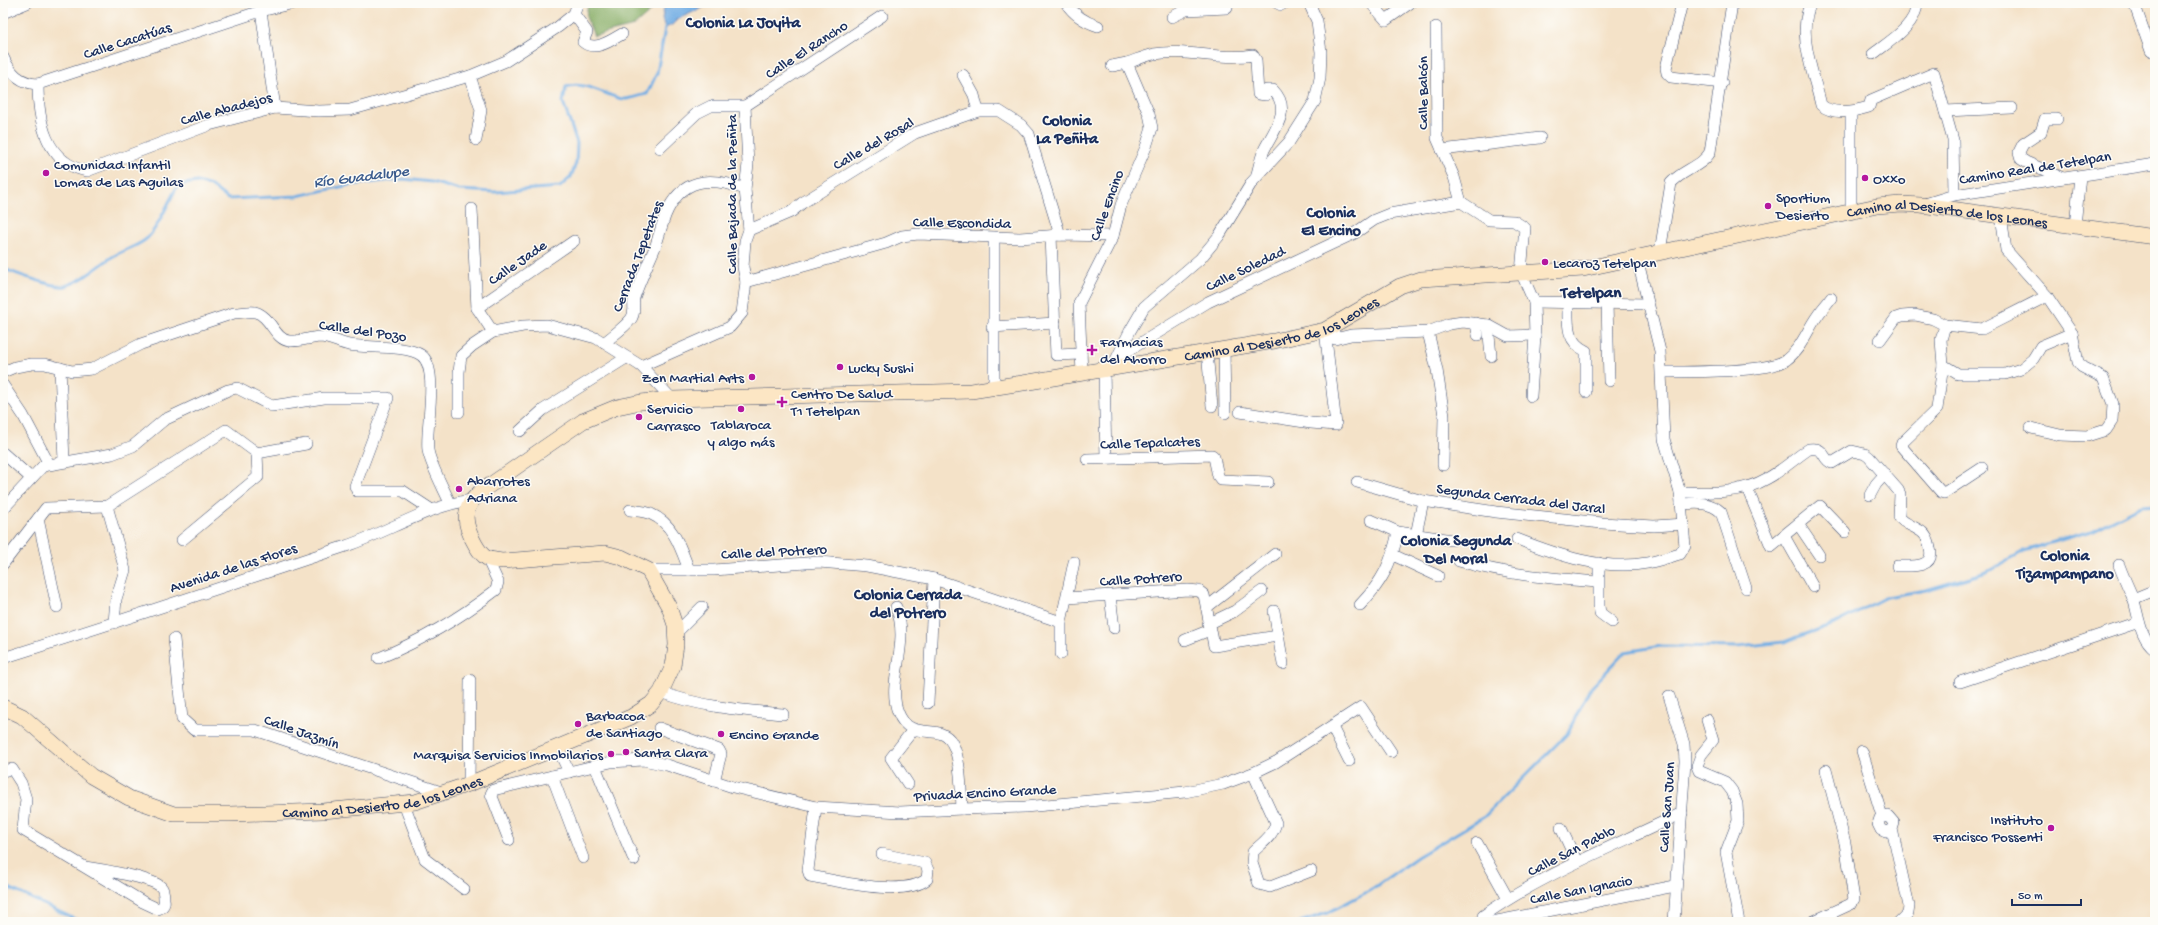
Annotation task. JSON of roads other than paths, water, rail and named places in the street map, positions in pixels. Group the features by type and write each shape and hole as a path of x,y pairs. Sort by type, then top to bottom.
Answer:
{"main road":[{"name":"Camino al Desierto de los Leones","path":"471,500 480,492 583,421 618,407 641,402 672,399 963,391 1082,374 1112,365 1208,352 1224,348 1274,341 1329,328 1364,305 1400,286 1421,279 1583,269 1851,211 1901,204 1921,205 2155,237"},
{"path":"471,500 466,519 469,534 480,552 487,558 502,561 606,553 620,557 648,570"},
{"name":"Camino al Desierto de los Leones","path":"3,707 22,716 91,776 128,798 174,814 323,811 404,804 445,793 469,784 631,717 651,704 661,692 672,666 676,645 669,607 648,570"}],"street":[{"path":"3,12 27,3"},
{"name":"Calle Cacatúas","path":"38,84 261,11 294,3"},
{"path":"578,3 574,14 587,32 583,42 588,46 599,46 622,34"},
{"path":"1066,3 1079,16 1098,26"},
{"path":"1172,17 1186,10 1227,8 1228,3"},
{"path":"1277,3 1281,5 1284,3"},
{"path":"1106,458 1112,365 1144,307 1200,259 1219,236 1255,178 1289,142 1315,101 1320,78 1321,52 1317,21 1310,3"},
{"path":"1371,3 1386,20 1410,3"},
{"path":"1682,3 1666,68 1667,73 1671,77 1722,83"},
{"path":"1660,252 1671,183 1676,177 1708,156 1722,83 1732,3"},
{"path":"1811,3 1806,12 1805,35 1821,105 1829,110 1851,112 1870,107 1871,100 1934,73 1953,140 1954,195"},
{"path":"1873,54 1910,22 1916,11 1917,3"},
{"path":"2134,3 2151,51"},
{"path":"261,11 275,108"},
{"name":"Calle Abadejos","path":"38,84 38,107 43,132 60,157 74,168 87,171 209,125 275,108 319,111 350,110 470,76 506,61 558,27 574,14"},
{"name":"Calle El Rancho","path":"745,106 882,16"},
{"name":"Calle Balcón","path":"1436,27 1435,117 1437,138 1454,177 1461,202"},
{"path":"1112,66 1127,63 1153,54 1170,53 1241,57 1253,55 1256,60 1258,94 1266,95 1268,90 1273,90 1276,93 1282,110 1278,127 1264,150 1255,178"},
{"path":"3,57 7,66 17,78 29,84 38,84"},
{"name":"Calle Encino","path":"1082,374 1078,303 1113,236 1121,205 1146,147 1152,128 1149,114 1127,63"},
{"path":"963,75 974,95 978,111"},
{"path":"470,76 481,110 476,140"},
{"name":"Calle Bajada de la Peñita","path":"641,366 730,327 742,313 746,282 743,267 745,241 749,230 745,189 748,164 745,106 711,106 697,113 660,148"},
{"path":"1945,111 2012,108"},
{"name":"Calle del Rosal","path":"749,230 791,212 802,203 915,133 978,111 999,111 1021,125 1029,134 1055,235 1056,355 1081,354"},
{"path":"1851,112 1851,211"},
{"path":"2057,119 2045,119 2041,132 2023,144 2019,152 2021,159 2026,162 2063,178"},
{"path":"1442,150 1540,138"},
{"name":"Camino Real de Tetelpan","path":"1921,205 1954,195 2155,164"},
{"path":"2075,226 2080,176"},
{"name":"Cerrada Tepetates","path":"604,343 631,319 635,310 634,298 666,215 674,201 687,186 699,181 731,184 745,189"},
{"path":"1461,202 1489,220 1514,221 1525,228 1521,272 1534,302 1535,335 1531,396"},
{"name":"Calle Soledad","path":"1112,365 1208,302 1355,233 1374,220 1389,214 1461,202"},
{"path":"472,209 477,308 493,332"},
{"path":"2001,216 2006,250 2047,296 2072,333 2078,362 2082,367 2102,378 2114,404 2112,421 2106,430 2087,436 2060,435 2031,428"},
{"name":"Calle Escondida","path":"746,282 886,243 902,236 918,234 1020,238 1055,235 1113,236"},
{"name":"Calle Jade","path":"477,308 574,241"},
{"path":"994,244 992,327 994,387"},
{"path":"1518,539 1548,551 1599,563 1618,565 1646,563 1680,554 1685,546 1680,492 1664,439 1660,351 1647,304 1637,258"},
{"path":"1880,340 1896,318 1902,316 1915,315 1933,319 1945,325 1982,329 2047,296"},
{"path":"1662,372 1734,370 1769,365 1785,360 1801,344 1818,316 1832,298"},
{"path":"1534,302 1647,304"},
{"path":"1568,302 1568,333 1582,349 1586,351 1586,392"},
{"path":"1607,303 1609,381"},
{"name":"Calle del Pozo","path":"3,372 15,367 32,364 45,364 72,371 92,369 141,344 234,313 246,312 260,315 268,320 285,340 290,341 307,338 333,339 347,344 409,350 420,354 428,365 430,382 428,451 450,503"},
{"path":"992,327 1055,323"},
{"path":"1329,328 1335,339 1351,335 1428,332 1449,324 1476,323 1488,325 1508,336"},
{"path":"1476,323 1478,335"},
{"path":"459,412 459,372 461,356 472,346 493,332 523,326 547,325 596,338 641,366 672,399"},
{"path":"1488,325 1491,356"},
{"path":"1945,325 1941,340 1944,365 1937,409 1902,443 1901,446 1941,492 1944,493 1982,468"},
{"path":"1240,412 1311,423 1336,425 1329,328"},
{"path":"1428,332 1437,370 1444,416 1443,465"},
{"path":"1944,365 1958,374 2005,374 2021,369 2033,359 2041,346 2072,333"},
{"path":"1490,342 1508,336 1535,335"},
{"path":"1224,348 1225,413"},
{"path":"1208,352 1212,406"},
{"path":"520,431 542,410 626,358"},
{"path":"60,368 64,461"},
{"path":"3,385 23,415 46,465"},
{"path":"5,502 46,465 112,454 133,446 169,417 237,388 272,406 324,398 388,398 355,486 357,491 403,491 432,510"},
{"path":"3,564 46,508 107,506 226,430 257,453 306,444"},
{"path":"1680,492 1728,491 1747,488 1769,478 1809,449 1817,448 1822,451 1829,462 1832,463 1852,451 1865,454 1885,474 1900,494 1898,517 1923,533 1928,539 1931,553 1929,561 1924,565 1898,566"},
{"path":"3,453 31,478"},
{"path":"182,540 258,477 257,453"},
{"name":"Calle Tepalcates","path":"1086,459 1212,455 1214,457 1218,476 1221,480 1268,482"},
{"path":"1870,495 1876,484 1885,474"},
{"name":"Segunda Cerrada del Jaral","path":"1357,482 1423,501 1496,512 1654,526 1684,524"},
{"path":"1747,488 1770,545 1772,546 1821,506 1845,532"},
{"name":"Avenida de las Flores","path":"3,658 349,545 450,503 471,500"},
{"path":"1416,535 1423,501"},
{"path":"1681,504 1706,504 1714,506 1721,512 1746,588"},
{"path":"107,506 125,570 116,599 114,623"},
{"path":"630,510 651,514 667,526 677,539 689,570"},
{"path":"38,519 57,607"},
{"path":"1371,520 1398,532 1452,540"},
{"path":"1798,524 1819,555"},
{"path":"1360,605 1384,576 1393,555 1398,532"},
{"path":"1784,536 1813,587"},
{"path":"1275,554 1207,607 1209,627 1215,647 1278,636"},
{"path":"1393,555 1438,576"},
{"path":"379,658 407,646 482,601 496,590 498,582 487,558"},
{"path":"1458,561 1494,571 1522,576 1598,582"},
{"name":"Calle del Potrero","path":"648,570 748,568 819,562 868,566 934,579 1061,622"},
{"path":"1061,654 1061,622 1074,562"},
{"path":"1599,563 1598,582 1600,613 1612,622"},
{"path":"2119,565 2133,599 2139,622 2148,644 2155,649"},
{"path":"928,703 934,579"},
{"path":"2133,599 2155,590"},
{"name":"Calle Potrero","path":"1067,598 1193,591 1204,595 1207,607"},
{"path":"1185,640 1235,611 1262,591"},
{"path":"1110,596 1114,628"},
{"path":"675,634 702,607"},
{"path":"896,607 901,619 902,637 896,692 897,710 902,721 913,730 936,732 948,737 953,744 957,754 962,809"},
{"path":"1274,611 1283,664"},
{"path":"1960,682 2139,622"},
{"name":"Calle Jazmín","path":"174,639 182,719 194,730 255,730 445,793"},
{"path":"469,784 470,680"},
{"path":"661,692 696,703 732,710 783,714"},
{"name":"Calle San Juan","path":"1669,696 1684,744 1685,782 1675,886 1674,922"},
{"name":"Privada Encino Grande","path":"509,840 491,792 612,762 643,760 666,765 714,781 816,807 900,812 1025,807 1185,792 1223,784 1253,773 1276,762 1361,707 1391,752"},
{"path":"1708,720 1713,740 1701,755 1697,766 1700,771 1725,782 1732,791 1737,804 1738,821 1726,852 1740,922"},
{"path":"1332,727 1349,761"},
{"path":"659,728 719,750 721,754 714,781"},
{"path":"908,784 891,758 913,730"},
{"path":"557,747 569,772"},
{"path":"1862,751 1882,816 1888,816 1893,820 1892,829 1909,906 1908,913 1899,922"},
{"path":"595,766 634,860"},
{"path":"8,770 22,783 26,799 23,830 142,902 158,908 162,907 164,902 164,892 159,885 118,872 85,867"},
{"path":"1812,922 1851,904 1854,899 1845,843 1826,770"},
{"path":"1253,773 1276,823 1274,830 1269,837 1253,852 1252,863 1259,884 1270,887 1311,871"},
{"path":"552,776 583,858"},
{"path":"404,804 425,859 464,889"},
{"path":"816,807 808,870 810,876 870,887 920,885 927,879 928,870 925,863 882,854"},
{"name":"Calle San Pablo","path":"1482,922 1483,916 1508,899 1577,862 1682,813"},
{"path":"1561,828 1577,862"},
{"path":"1477,843 1508,899"},
{"name":"Calle San Ignacio","path":"1492,922 1675,886"}],"water":[{"path":"665,3 713,3 678,19 672,25 665,28 662,19"}],"waterway":[{"name":"Río Guadalupe","path":"3,268 44,283 60,286 71,284 113,256 145,240 154,230 178,185 197,182 211,186 228,199 297,196 350,185 403,179 432,182 459,190 495,192 560,187 571,177 576,163 577,143 563,102 566,87 580,85 622,99 647,94 657,73 665,28"},
{"path":"1300,922 1327,913 1369,891 1417,857 1484,817 1567,734 1589,690 1625,652 1661,646 1738,647 1784,642 1834,624 1886,597 1926,590 1987,572 2024,551 2094,530 2141,506 2155,505"},
{"path":"3,885 81,922"}],"place":[{"name":"Comunidad Infantil Lomas de Las Aguilas","path":"46,173"},
{"name":"Oxxo","path":"1865,178"},
{"name":"Sportium Desierto","path":"1768,206"},
{"name":"Lecaroz Tetelpan","path":"1545,262"},
{"name":"Farmacias del Ahorro","path":"1092,350"},
{"name":"Lucky Sushi","path":"840,367"},
{"name":"Zen Martial Arts","path":"752,377"},
{"name":"Centro De Salud T1 Tetelpan","path":"782,402"},
{"name":"Tablaroca y algo más","path":"741,409"},
{"name":"Servicio Carrasco","path":"639,417"},
{"name":"Abarrotes Adriana","path":"459,489"},
{"name":"Barbacoa de Santiago","path":"578,724"},
{"name":"Encino Grande","path":"721,734"},
{"name":"Santa Clara","path":"626,752"},
{"name":"Marquisa Servicios Inmobilarios","path":"611,754"},
{"name":"Instituto Francisco Possenti","path":"2051,828"}],"district":[{"name":"Colonia La Joyita","path":"743,21"},
{"name":"Colonia La Peñita","path":"1067,128"},
{"name":"Colonia El Encino","path":"1331,220"},
{"name":"Tetelpan","path":"1591,291"},
{"name":"Colonia Segunda Del Moral","path":"1456,548"},
{"name":"Colonia Tizampampano","path":"2065,563"},
{"name":"Colonia Cerrada del Potrero","path":"908,602"}]}
